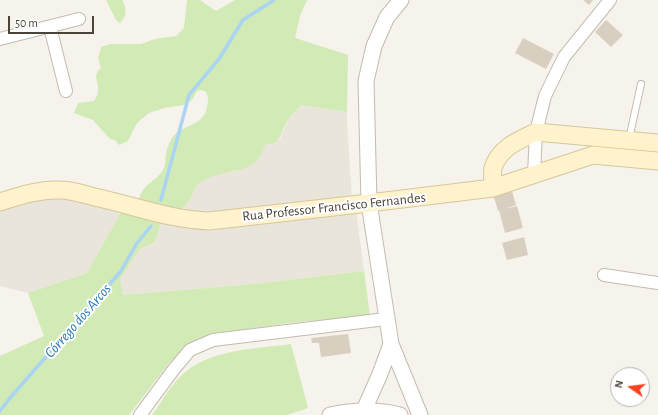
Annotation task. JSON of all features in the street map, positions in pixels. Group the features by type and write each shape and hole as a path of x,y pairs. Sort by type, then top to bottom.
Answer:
{"main road":[{"path":"493,188 493,169 502,152 520,140 536,132 627,149 658,161"},
{"path":"627,149 658,143"},
{"name":"Rua Professor Francisco Fernandes","path":"0,202 28,194 60,190 85,194 176,217 193,220 209,220 493,188 593,155 627,149"}],"street":[{"path":"401,0 388,17 374,46 366,81 369,203 391,344 420,415"},
{"path":"534,174 536,132 545,96 564,57 610,0"},
{"path":"0,38 79,19"},
{"path":"50,27 66,91"},
{"path":"604,275 658,283"},
{"path":"140,415 190,350 213,340 386,319"},
{"path":"364,410 391,344"},
{"path":"330,415 348,411 364,410 388,412 400,415"}],"lane":[{"path":"627,149 642,84"}],"shaded area":[{"path":"301,105 347,112 352,199 207,213 181,211 200,182 214,175 238,171 259,158 266,144 280,139 288,120"},
{"path":"60,199 82,201 121,212 87,273 28,293 0,286 0,210 36,200"},
{"path":"356,210 364,271 254,284 123,295 120,279 140,249 155,242 161,223 169,225 207,227"}],"green space":[{"path":"106,0 122,0 126,12 120,23 116,20"},
{"path":"187,0 200,0 216,11 235,0 307,0 300,16 295,38 348,55 347,112 301,105 288,120 278,139 271,144 266,144 259,158 253,164 246,168 214,176 198,184 181,211 139,199 144,189 164,168 166,151 172,138 176,133 197,122 205,114 208,101 206,92 202,90 197,91 192,100 184,105 164,108 149,113 137,123 128,141 119,145 115,140 110,139 93,120 74,113 78,103 94,101 98,94 96,76 101,68 98,58 101,47 110,44 141,44 155,39 176,36 184,28"},
{"path":"121,212 161,223 155,242 140,249 120,279 123,295 254,284 364,271 370,316 297,322 212,334 189,346 169,363 129,415 0,415 0,356 44,336 28,293 87,273"},
{"path":"291,344 308,408 287,415 152,415 177,380 192,367 205,360 218,355 247,349"}],"building":[{"path":"583,0 593,0 589,5"},
{"path":"606,20 623,35 611,47 595,32"},
{"path":"523,38 554,54 546,69 515,53"},
{"path":"512,191 516,205 505,209 517,206 523,228 505,233 494,197"},
{"path":"524,237 528,255 507,260 502,243"},
{"path":"348,334 351,353 321,357 319,343 312,343 311,338"}],"waterway":[{"name":"Córrego dos Arcos","path":"161,200 189,95 219,59 243,20 274,0"},
{"name":"Córrego dos Arcos","path":"0,411 121,271 137,243 151,226"}]}
